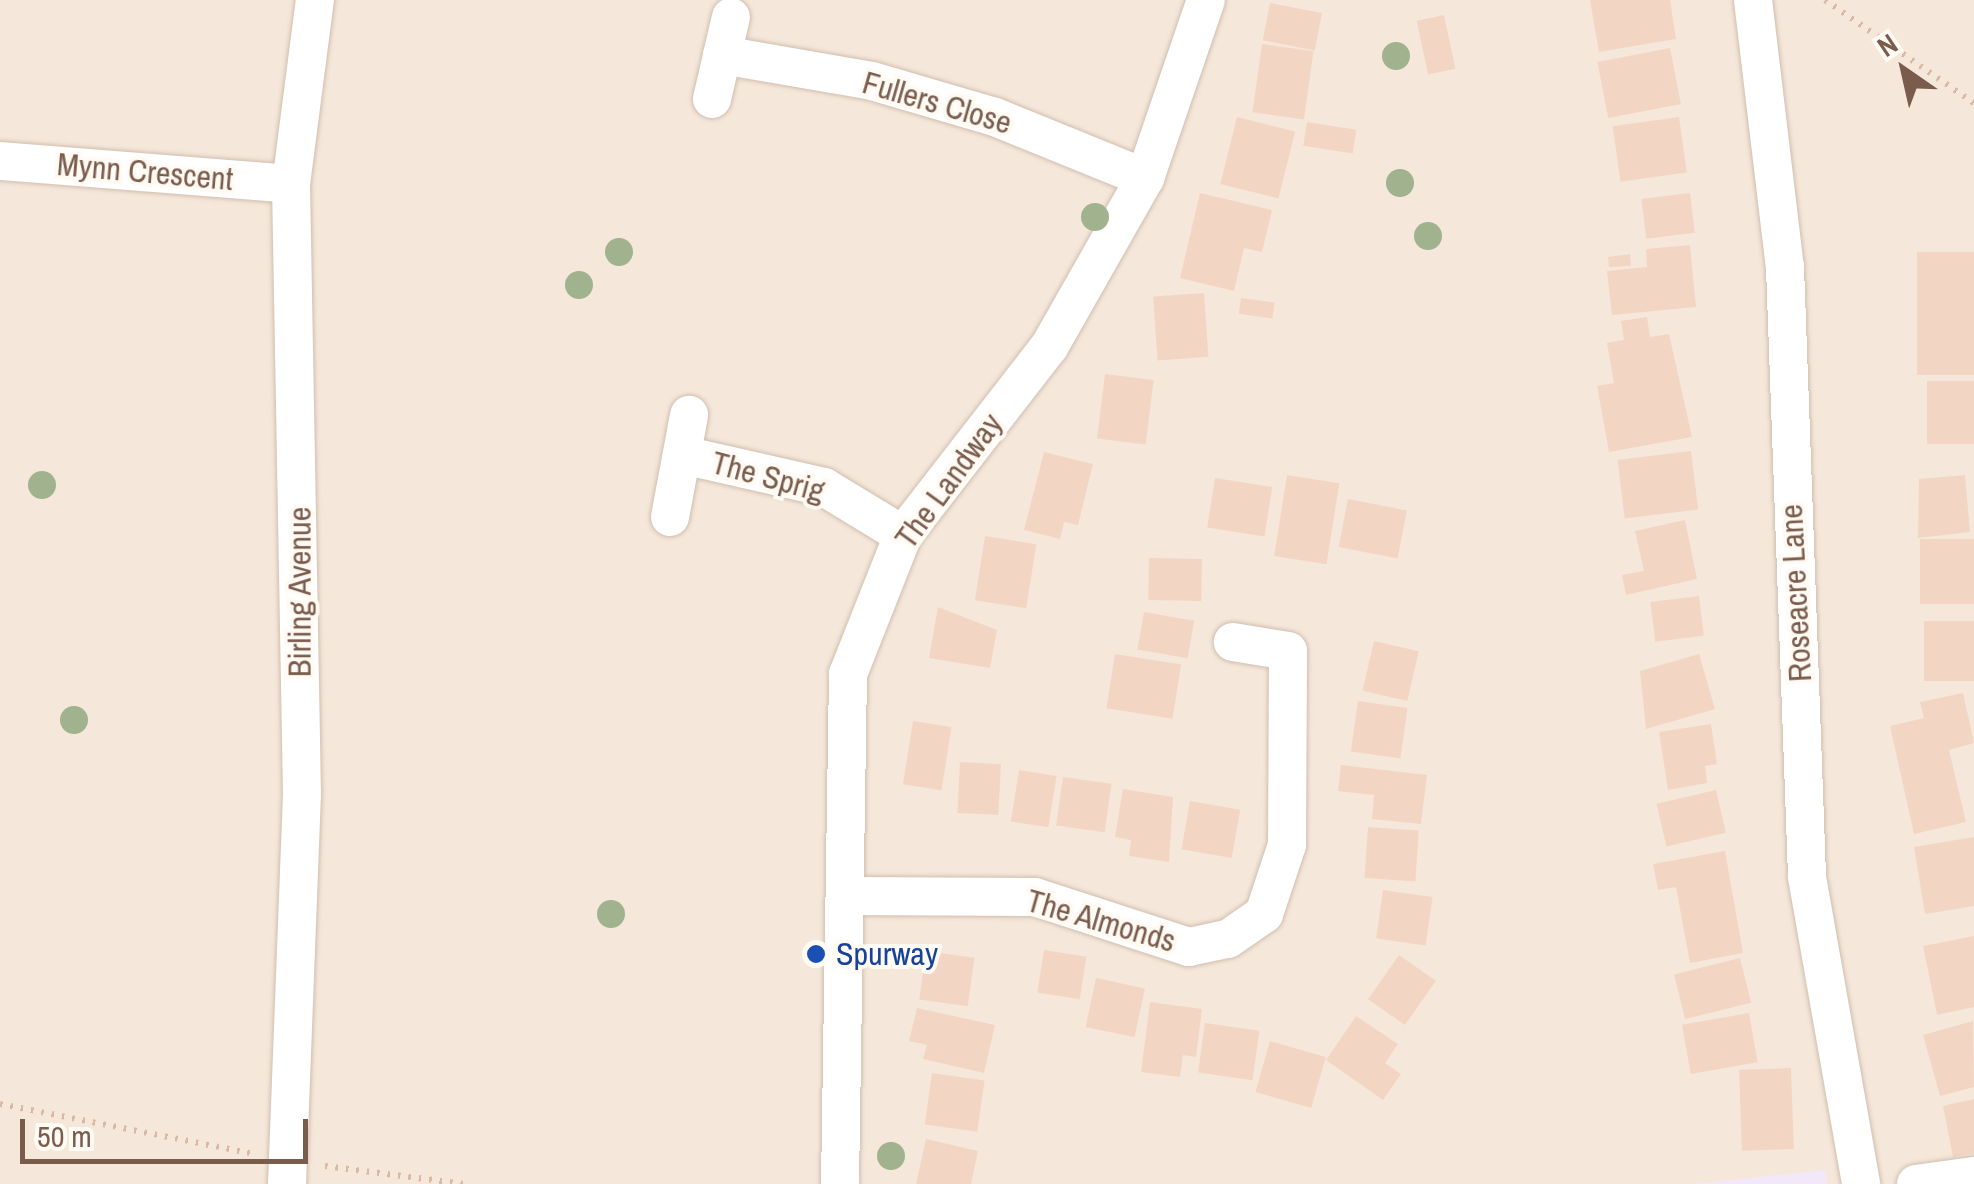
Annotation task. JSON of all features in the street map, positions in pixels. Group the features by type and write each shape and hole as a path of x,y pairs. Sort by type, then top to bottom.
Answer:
{"street":[{"name":"Birling Avenue","path":"290,1173 302,757 291,184 315,0"},
{"name":"The Landway","path":"840,1184 848,674 903,535 1049,347 1145,178 1206,0"},
{"name":"Roseacre Lane","path":"1753,0 1785,267 1807,877 1861,1184"},
{"path":"712,99 731,18"},
{"name":"Fullers Close","path":"722,55 977,112 1145,178"},
{"name":"Mynn Crescent","path":"0,162 291,184"},
{"name":"The Sprig","path":"670,516 689,415"},
{"name":"The Sprig","path":"683,455 824,487 903,535"},
{"name":"The Almonds","path":"846,896 1035,897 1189,947 1228,939 1264,914 1287,845 1288,651 1233,642"},
{"path":"1916,1184 1974,1176"}],"path":[{"path":"1825,0 1974,103"},
{"path":"0,1104 290,1173 464,1184"}],"shaded area":[{"path":"0,0 1974,0 1974,1184 0,1184"},
{"path":"1825,1170 1827,1184 1693,1184"}],"building":[{"path":"1590,0 1670,0 1676,39 1599,52"},
{"path":"1270,3 1322,13 1315,50 1263,40"},
{"path":"1444,15 1455,69 1428,75 1417,21"},
{"path":"1262,44 1313,51 1304,120 1252,112"},
{"path":"1670,48 1681,104 1608,118 1597,62"},
{"path":"1237,117 1295,132 1279,198 1220,184"},
{"path":"1679,117 1687,172 1620,182 1613,126"},
{"path":"1307,122 1356,130 1353,154 1303,146"},
{"path":"1200,193 1272,210 1262,252 1244,248 1234,291 1180,278"},
{"path":"1690,193 1695,233 1646,239 1641,199"},
{"path":"1690,245 1696,307 1612,315 1607,271 1647,267 1646,249"},
{"path":"1917,252 1974,252 1974,375 1917,375"},
{"path":"1630,254 1631,266 1609,267 1608,257"},
{"path":"1204,293 1208,357 1158,360 1153,297"},
{"path":"1241,298 1275,303 1272,319 1239,314"},
{"path":"1647,317 1650,337 1669,334 1692,437 1609,452 1597,386 1614,383 1607,343 1624,340 1621,321"},
{"path":"1105,374 1154,380 1146,444 1097,439"},
{"path":"1927,381 1974,381 1974,444 1927,444"},
{"path":"1691,451 1698,510 1625,519 1618,460"},
{"path":"1044,452 1093,464 1078,525 1064,522 1060,539 1024,530"},
{"path":"1287,475 1339,483 1327,564 1274,556"},
{"path":"1965,475 1970,532 1918,538 1919,479"},
{"path":"1215,478 1272,487 1264,536 1207,527"},
{"path":"1348,499 1407,510 1398,559 1339,547"},
{"path":"1685,520 1697,579 1626,595 1622,575 1644,571 1635,531"},
{"path":"985,536 1036,544 1026,608 975,600"},
{"path":"1920,539 1974,539 1974,604 1920,604"},
{"path":"1149,558 1202,559 1201,601 1148,600"},
{"path":"1699,596 1704,636 1655,642 1650,602"},
{"path":"938,607 997,630 990,668 929,658"},
{"path":"1144,612 1194,621 1188,658 1137,649"},
{"path":"1924,621 1974,621 1974,681 1924,681"},
{"path":"1374,641 1419,651 1407,701 1363,691"},
{"path":"1115,654 1181,664 1173,719 1106,708"},
{"path":"1699,654 1715,709 1646,729 1640,671"},
{"path":"1963,693 1974,743 1949,750 1966,822 1914,834 1890,726 1924,718 1920,702"},
{"path":"1358,701 1408,708 1400,758 1351,752"},
{"path":"913,721 952,727 942,790 903,784"},
{"path":"1711,724 1717,764 1705,766 1707,783 1668,790 1659,732"},
{"path":"960,762 1001,764 998,815 957,813"},
{"path":"1341,765 1427,775 1421,824 1372,819 1374,795 1338,791"},
{"path":"1019,770 1057,776 1048,827 1011,821"},
{"path":"1063,777 1112,784 1105,832 1056,826"},
{"path":"1123,789 1173,797 1169,862 1129,856 1131,840 1115,837"},
{"path":"1716,790 1726,833 1666,847 1657,804"},
{"path":"1190,801 1240,810 1232,858 1181,849"},
{"path":"1368,827 1419,831 1415,881 1364,878"},
{"path":"1974,837 1974,906 1925,914 1914,847"},
{"path":"1725,851 1743,953 1690,963 1676,887 1658,890 1653,864"},
{"path":"1383,890 1433,897 1426,945 1376,939"},
{"path":"1974,936 1974,1007 1937,1015 1923,946"},
{"path":"1044,950 1086,957 1080,999 1037,992"},
{"path":"926,951 975,958 968,1006 919,1000"},
{"path":"1399,955 1436,981 1405,1025 1368,999"},
{"path":"1740,958 1751,1003 1685,1019 1674,974"},
{"path":"1096,978 1145,988 1135,1037 1086,1027"},
{"path":"1150,1002 1202,1009 1196,1057 1183,1055 1180,1077 1141,1072"},
{"path":"917,1008 995,1025 984,1073 923,1059 927,1045 909,1041"},
{"path":"1749,1013 1758,1062 1691,1074 1682,1025"},
{"path":"1356,1016 1398,1044 1385,1063 1401,1074 1383,1100 1326,1060"},
{"path":"1973,1021 1974,1087 1940,1096 1923,1035"},
{"path":"1205,1023 1259,1031 1253,1080 1198,1073"},
{"path":"1270,1041 1326,1057 1311,1108 1255,1092"},
{"path":"1791,1068 1794,1149 1742,1151 1739,1070"},
{"path":"932,1073 984,1080 977,1132 925,1124"},
{"path":"1974,1099 1974,1153 1953,1157 1943,1106"},
{"path":"926,1139 978,1151 971,1184 916,1184"}],"place":[{"name":"Spurway","path":"816,954"}]}
